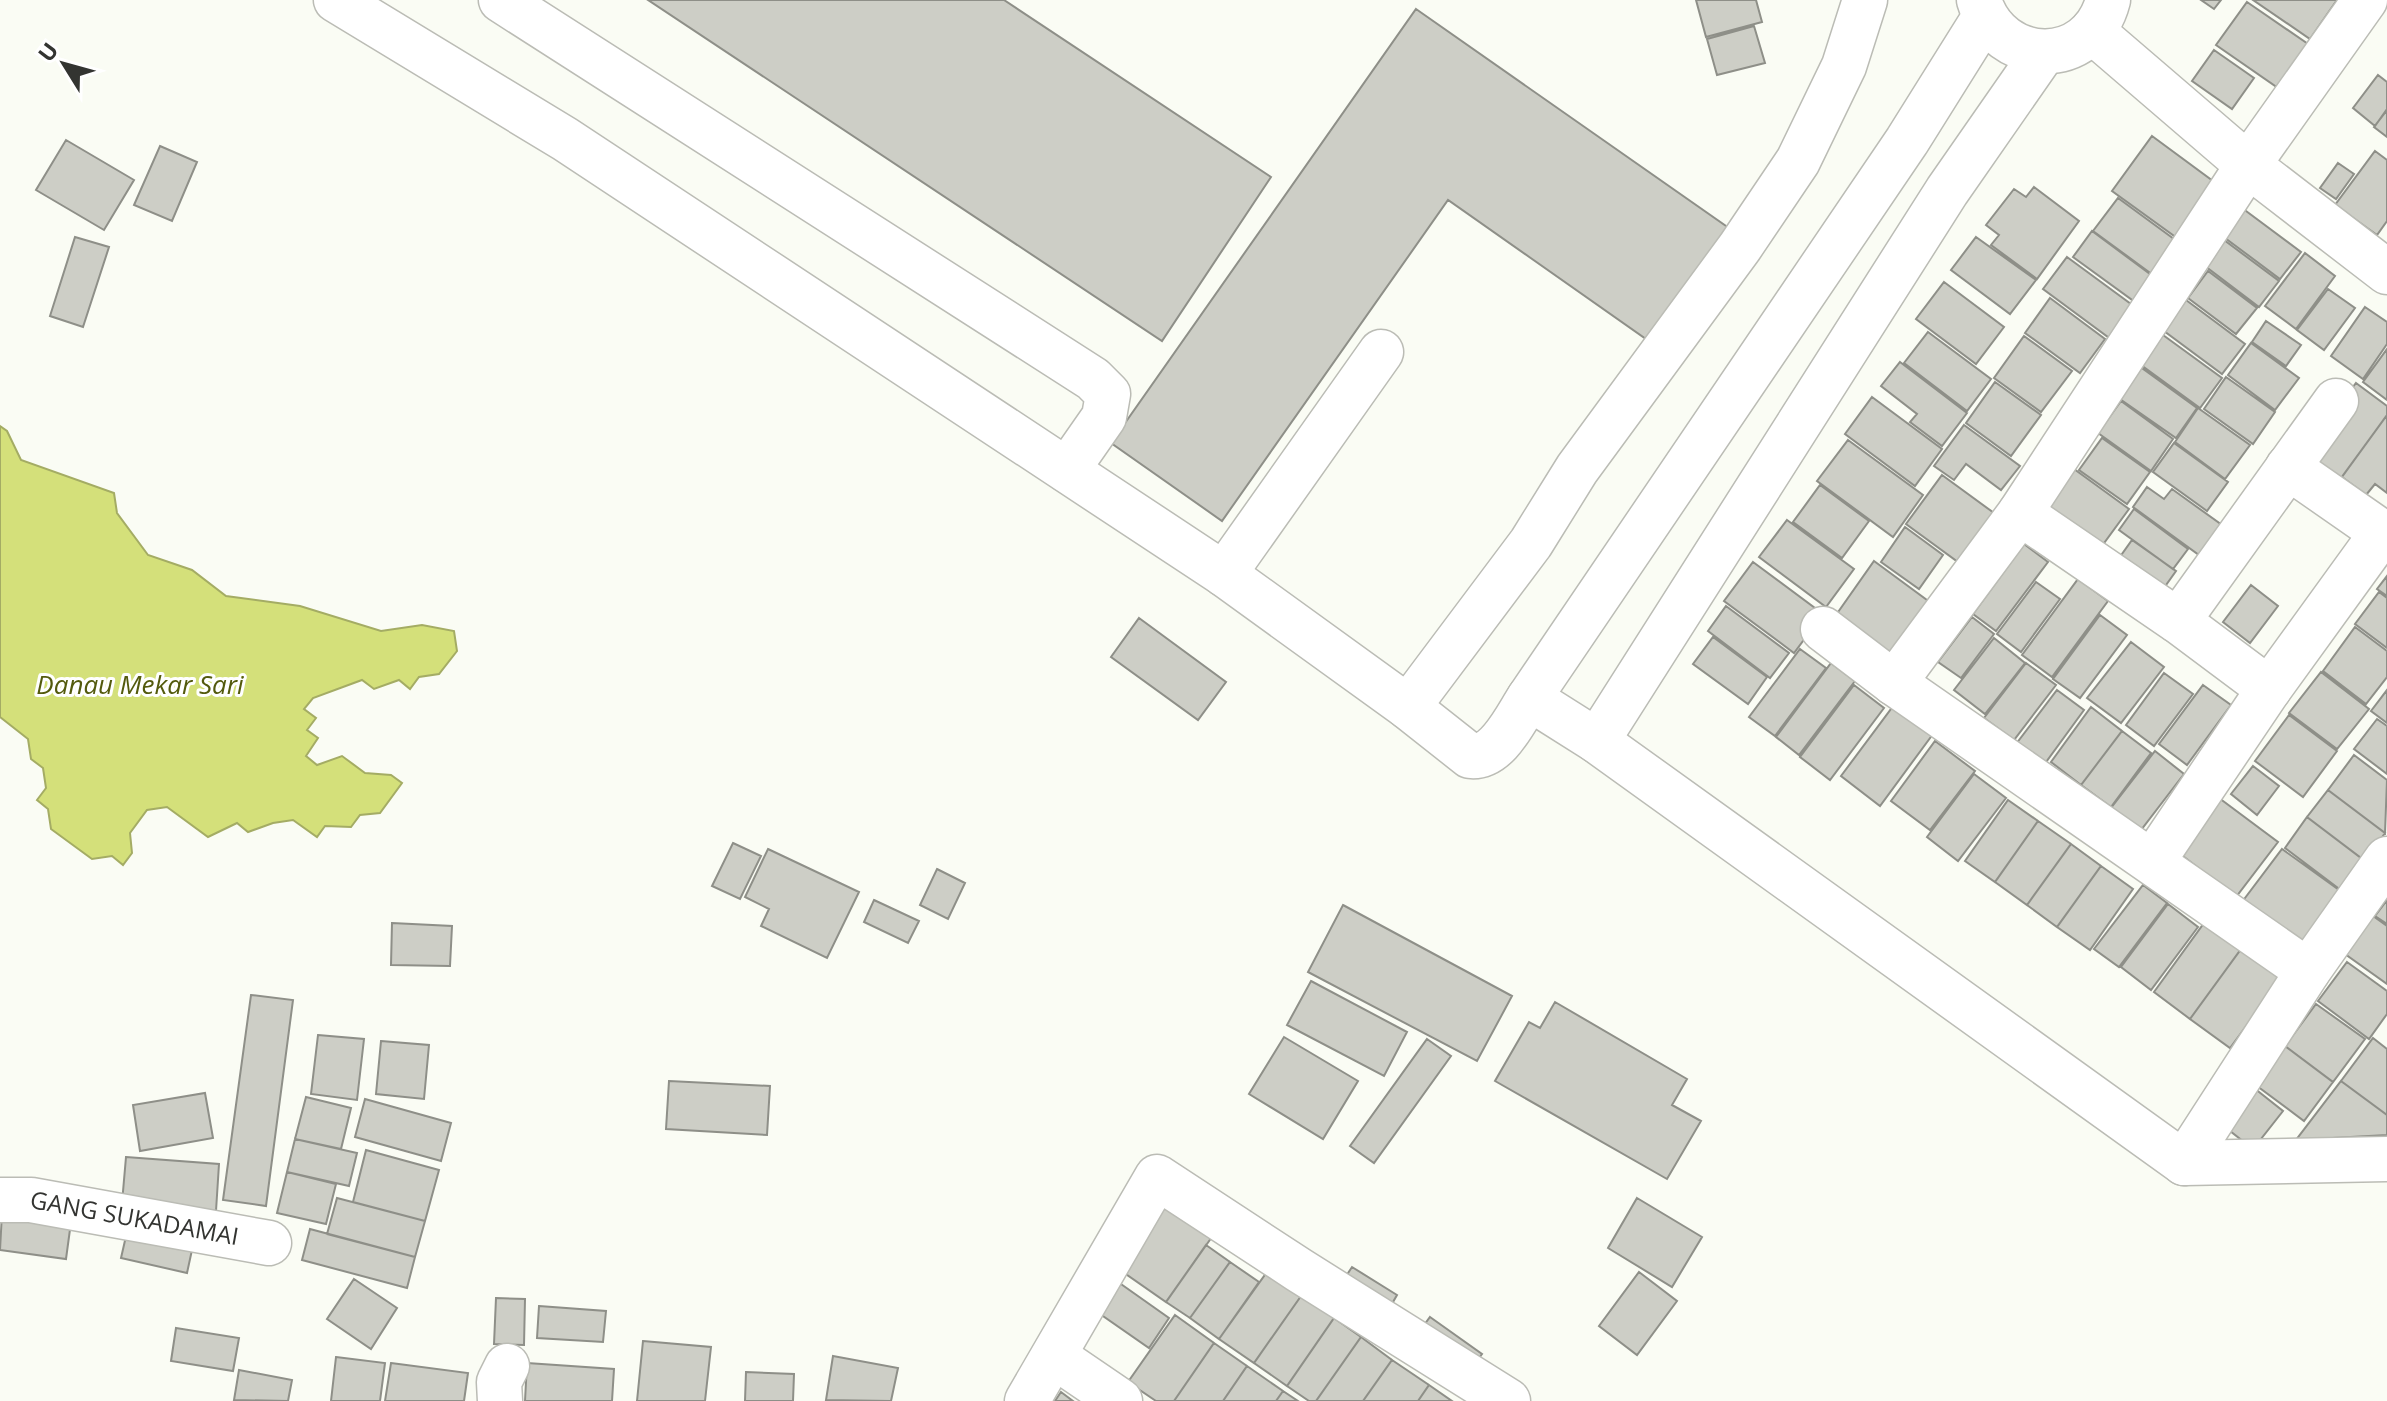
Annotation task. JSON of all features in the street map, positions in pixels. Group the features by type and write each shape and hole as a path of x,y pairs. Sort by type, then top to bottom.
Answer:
{"street":[{"path":"336,0 565,139 1224,574 1408,707 1470,756 1481,757 1493,751 1907,141 1982,9 1999,36 2020,48 2043,53 2070,47 2100,15 2248,165 2387,272"},
{"path":"501,0 1093,379 1108,394 1104,417 1067,470"},
{"path":"1408,707 1531,543 1577,469 1740,247 1798,161 1844,66 1865,0"},
{"path":"1894,683 2020,513 2248,165 2371,9"},
{"path":"1597,741 1947,191 2043,53"},
{"path":"1224,574 1381,352"},
{"path":"2178,621 2336,401"},
{"path":"2153,861 2269,689 2385,534 2288,467"},
{"path":"2020,513 2178,621 2269,689"},
{"path":"1823,629 1894,683 2308,971"},
{"path":"1529,698 1597,741 2184,1163 2387,1159"},
{"path":"2184,1163 2308,971 2387,859"},
{"path":"1027,1401 1157,1177 1508,1401"},
{"name":"GANG SUKADAMAI","path":"0,1200 31,1200 269,1243"},
{"path":"1054,1356 1120,1401"}],"water":[{"name":"Danau Mekar Sari","path":"0,426 7,431 21,460 114,493 117,513 148,555 192,570 226,596 300,606 381,631 422,625 454,631 457,651 439,674 419,677 410,689 399,680 374,689 362,680 313,698 304,709 316,718 307,730 318,738 306,756 317,765 342,756 365,773 391,775 402,783 380,813 360,815 351,827 325,826 317,837 293,820 248,832 237,823 208,837 167,807 147,810 130,833 132,853 123,865 112,856 92,859 51,829 48,809 37,800 46,788 43,768 31,759 28,739 0,717"}],"building":[{"path":"648,0 1004,0 1271,177 1162,341"},
{"path":"1696,0 1756,0 1762,22 1706,37"},
{"path":"2201,0 2221,0 2214,9"},
{"path":"2253,0 2337,0 2310,39"},
{"path":"2247,2 2311,46 2281,90 2216,45"},
{"path":"1416,9 1736,233 1656,346 1448,200 1222,521 1111,443"},
{"path":"1754,26 1765,63 1717,75 1707,39"},
{"path":"2214,50 2254,78 2232,109 2192,81"},
{"path":"2378,75 2387,82 2387,109 2375,126 2353,108"},
{"path":"2387,110 2387,137 2374,127"},
{"path":"2152,136 2217,184 2177,238 2112,191"},
{"path":"66,140 134,180 104,230 36,190"},
{"path":"160,146 197,162 172,221 134,205"},
{"path":"2375,151 2387,160 2387,221 2377,235 2335,205"},
{"path":"2338,163 2354,174 2336,199 2320,188"},
{"path":"2034,187 2079,221 2037,279 1991,245 1999,235 1986,225 2014,189 2026,197"},
{"path":"2118,198 2178,242 2153,275 2093,231"},
{"path":"2242,208 2301,252 2280,279 2221,235"},
{"path":"2092,231 2154,277 2135,302 2073,257"},
{"path":"75,237 109,247 83,327 50,316"},
{"path":"1976,237 2036,280 2010,314 1951,270"},
{"path":"2220,237 2279,281 2259,307 2201,263"},
{"path":"2305,253 2335,276 2296,329 2265,306"},
{"path":"2067,257 2135,307 2112,340 2043,289"},
{"path":"2208,271 2257,308 2236,334 2188,298"},
{"path":"1944,282 2004,327 1976,364 1916,319"},
{"path":"2328,289 2355,308 2324,350 2297,330"},
{"path":"2050,298 2105,339 2080,373 2025,333"},
{"path":"2186,300 2245,344 2222,374 2164,331"},
{"path":"2365,307 2387,322 2387,344 2363,379 2331,356"},
{"path":"2266,321 2301,345 2286,366 2252,342"},
{"path":"1928,332 1991,379 1967,411 1904,363"},
{"path":"2163,335 2222,378 2200,408 2141,365"},
{"path":"2024,336 2072,371 2041,412 1994,378"},
{"path":"2251,343 2299,378 2275,410 2228,375"},
{"path":"2387,349 2387,400 2363,382"},
{"path":"1900,362 1967,413 1942,446 1910,422 1917,414 1881,386"},
{"path":"2139,366 2197,408 2176,438 2117,397"},
{"path":"2226,377 2275,412 2253,444 2204,409"},
{"path":"1995,382 2041,415 2011,456 1966,423"},
{"path":"2356,383 2387,406 2387,415 2341,478 2305,452"},
{"path":"1872,397 1942,449 1915,486 1845,434"},
{"path":"2121,401 2173,439 2151,471 2098,433"},
{"path":"2198,408 2250,445 2225,479 2175,442"},
{"path":"2387,415 2387,493 2375,484 2366,495 2342,477"},
{"path":"1964,425 2020,466 2001,490 1966,464 1954,480 1934,466"},
{"path":"2102,438 2150,472 2127,504 2079,470"},
{"path":"1848,440 1923,495 1893,537 1817,481"},
{"path":"2174,443 2228,482 2207,511 2153,472"},
{"path":"2074,469 2129,509 2096,554 2041,515"},
{"path":"1942,475 1994,513 1958,562 1906,524"},
{"path":"1820,485 1869,521 1842,558 1793,522"},
{"path":"2147,487 2164,499 2172,489 2222,525 2199,555 2133,507"},
{"path":"2134,509 2188,549 2173,569 2119,530"},
{"path":"1787,520 1854,569 1826,607 1759,557"},
{"path":"1905,527 1943,555 1919,589 1881,562"},
{"path":"2132,540 2176,571 2161,592 2117,561"},
{"path":"2024,544 2048,562 1996,631 1973,614"},
{"path":"1874,561 1931,603 1893,657 1836,615"},
{"path":"1753,562 1823,614 1794,653 1724,601"},
{"path":"2387,576 2387,596 2377,589"},
{"path":"2078,579 2108,601 2052,677 2022,655"},
{"path":"2036,582 2060,599 2021,652 1997,634"},
{"path":"2251,585 2278,606 2250,643 2223,622"},
{"path":"2379,592 2387,598 2387,648 2355,624"},
{"path":"1726,606 1789,653 1770,678 1708,631"},
{"path":"2100,615 2127,635 2080,698 2053,679"},
{"path":"1972,617 1994,634 1961,678 1938,662"},
{"path":"1139,618 1226,682 1198,720 1111,657"},
{"path":"2355,627 2387,651 2387,677 2366,704 2323,671"},
{"path":"1713,637 1767,677 1748,704 1693,664"},
{"path":"1994,638 2025,663 1985,714 1954,690"},
{"path":"2131,642 2164,667 2121,723 2087,698"},
{"path":"1800,649 1826,668 1775,736 1749,717"},
{"path":"1831,663 1855,681 1799,755 1776,737"},
{"path":"2026,663 2056,685 2014,740 1984,718"},
{"path":"2321,672 2369,709 2337,749 2289,713"},
{"path":"2164,673 2193,694 2154,746 2126,725"},
{"path":"1854,685 1884,708 1830,780 1800,757"},
{"path":"2203,685 2231,705 2187,765 2159,744"},
{"path":"2057,690 2084,710 2041,769 2013,748"},
{"path":"2387,690 2387,723 2371,711"},
{"path":"1894,705 1933,734 1880,806 1841,776"},
{"path":"2091,707 2122,731 2081,785 2051,762"},
{"path":"2289,715 2337,751 2303,797 2255,761"},
{"path":"2377,719 2387,726 2387,774 2354,749"},
{"path":"2122,731 2151,753 2111,807 2081,785"},
{"path":"1935,741 1975,771 1930,830 1891,801"},
{"path":"2155,751 2184,774 2141,830 2111,808"},
{"path":"2354,755 2387,780 2385,833 2328,790"},
{"path":"2253,766 2279,786 2257,815 2231,794"},
{"path":"1974,774 2006,798 1958,861 1927,837"},
{"path":"2328,790 2385,833 2365,861 2307,817"},
{"path":"2215,795 2278,842 2236,897 2175,850"},
{"path":"2008,800 2038,821 1995,882 1965,861"},
{"path":"2307,817 2365,861 2342,891 2285,848"},
{"path":"2038,821 2071,844 2027,905 1995,882"},
{"path":"733,843 761,856 740,899 712,886"},
{"path":"2071,844 2101,866 2057,927 2027,905"},
{"path":"768,849 859,892 827,958 761,926 769,909 745,897"},
{"path":"2282,849 2346,895 2305,950 2242,902"},
{"path":"2101,866 2133,889 2090,950 2057,927"},
{"path":"937,869 965,883 948,919 920,905"},
{"path":"2143,885 2167,903 2119,967 2094,949"},
{"path":"874,900 919,921 908,943 864,922"},
{"path":"2387,900 2387,924 2375,916"},
{"path":"2168,904 2198,927 2151,990 2121,967"},
{"path":"1343,905 1512,996 1477,1061 1308,972"},
{"path":"2373,916 2387,926 2387,984 2345,954"},
{"path":"2207,919 2244,945 2190,1019 2154,992"},
{"path":"392,923 452,926 450,966 391,965"},
{"path":"2244,945 2284,975 2230,1048 2190,1019"},
{"path":"2347,962 2387,991 2387,1014 2369,1039 2318,1001"},
{"path":"1311,981 1407,1032 1384,1076 1287,1025"},
{"path":"251,995 293,1000 266,1206 223,1200"},
{"path":"1555,1002 1687,1079 1672,1105 1701,1121 1667,1179 1495,1081 1529,1022 1540,1028"},
{"path":"2316,1004 2365,1039 2333,1082 2285,1046"},
{"path":"318,1035 364,1039 357,1100 311,1094"},
{"path":"1284,1037 1358,1081 1323,1139 1249,1094"},
{"path":"2373,1038 2387,1049 2387,1115 2341,1081"},
{"path":"1427,1039 1451,1056 1374,1163 1350,1146"},
{"path":"381,1041 429,1045 424,1099 376,1094"},
{"path":"2285,1046 2333,1082 2304,1121 2257,1086"},
{"path":"669,1081 770,1086 767,1135 666,1129"},
{"path":"2341,1081 2387,1115 2387,1135 2296,1140"},
{"path":"2254,1088 2283,1111 2253,1149 2225,1127"},
{"path":"205,1093 213,1138 140,1151 133,1105"},
{"path":"306,1097 351,1108 341,1149 295,1139"},
{"path":"365,1099 451,1123 441,1161 355,1137"},
{"path":"295,1139 357,1153 349,1186 287,1172"},
{"path":"366,1150 439,1170 425,1221 353,1202"},
{"path":"126,1157 219,1164 216,1211 122,1203"},
{"path":"287,1172 336,1184 326,1224 277,1213"},
{"path":"337,1198 425,1221 415,1257 327,1234"},
{"path":"1637,1198 1702,1237 1672,1287 1608,1248"},
{"path":"1168,1202 1214,1234 1166,1302 1120,1270"},
{"path":"2,1213 71,1222 66,1259 0,1250"},
{"path":"129,1223 195,1236 187,1273 121,1258"},
{"path":"310,1229 415,1257 407,1288 302,1260"},
{"path":"1206,1245 1230,1262 1190,1318 1166,1302"},
{"path":"1230,1262 1259,1282 1219,1339 1190,1318"},
{"path":"1352,1267 1397,1295 1385,1316 1339,1287"},
{"path":"1267,1272 1301,1296 1254,1363 1219,1339"},
{"path":"1639,1272 1677,1301 1637,1355 1599,1326"},
{"path":"1111,1277 1169,1318 1149,1348 1090,1307"},
{"path":"354,1279 397,1308 371,1349 327,1319"},
{"path":"1301,1296 1334,1318 1287,1386 1254,1363"},
{"path":"496,1298 525,1299 524,1345 494,1344"},
{"path":"539,1306 606,1311 603,1342 537,1338"},
{"path":"1175,1315 1214,1343 1174,1401 1156,1401 1128,1382"},
{"path":"1430,1317 1482,1354 1468,1373 1416,1336"},
{"path":"1334,1318 1361,1337 1316,1401 1309,1401 1287,1386"},
{"path":"176,1328 239,1338 233,1371 171,1361"},
{"path":"1361,1337 1392,1360 1363,1401 1316,1401"},
{"path":"643,1341 711,1347 705,1401 637,1401"},
{"path":"1214,1343 1247,1366 1223,1401 1174,1401"},
{"path":"833,1356 898,1368 891,1401 826,1400"},
{"path":"336,1357 385,1363 380,1401 331,1401"},
{"path":"1392,1360 1429,1385 1418,1401 1363,1401"},
{"path":"391,1363 468,1373 464,1401 385,1401"},
{"path":"527,1363 614,1369 612,1401 525,1401"},
{"path":"1247,1366 1283,1391 1276,1401 1223,1401"},
{"path":"239,1370 292,1380 288,1401 234,1400"},
{"path":"746,1372 794,1374 793,1401 745,1401"},
{"path":"1429,1385 1452,1401 1418,1401"},
{"path":"1283,1391 1298,1401 1276,1401"},
{"path":"1061,1392 1073,1401 1055,1401"}]}
